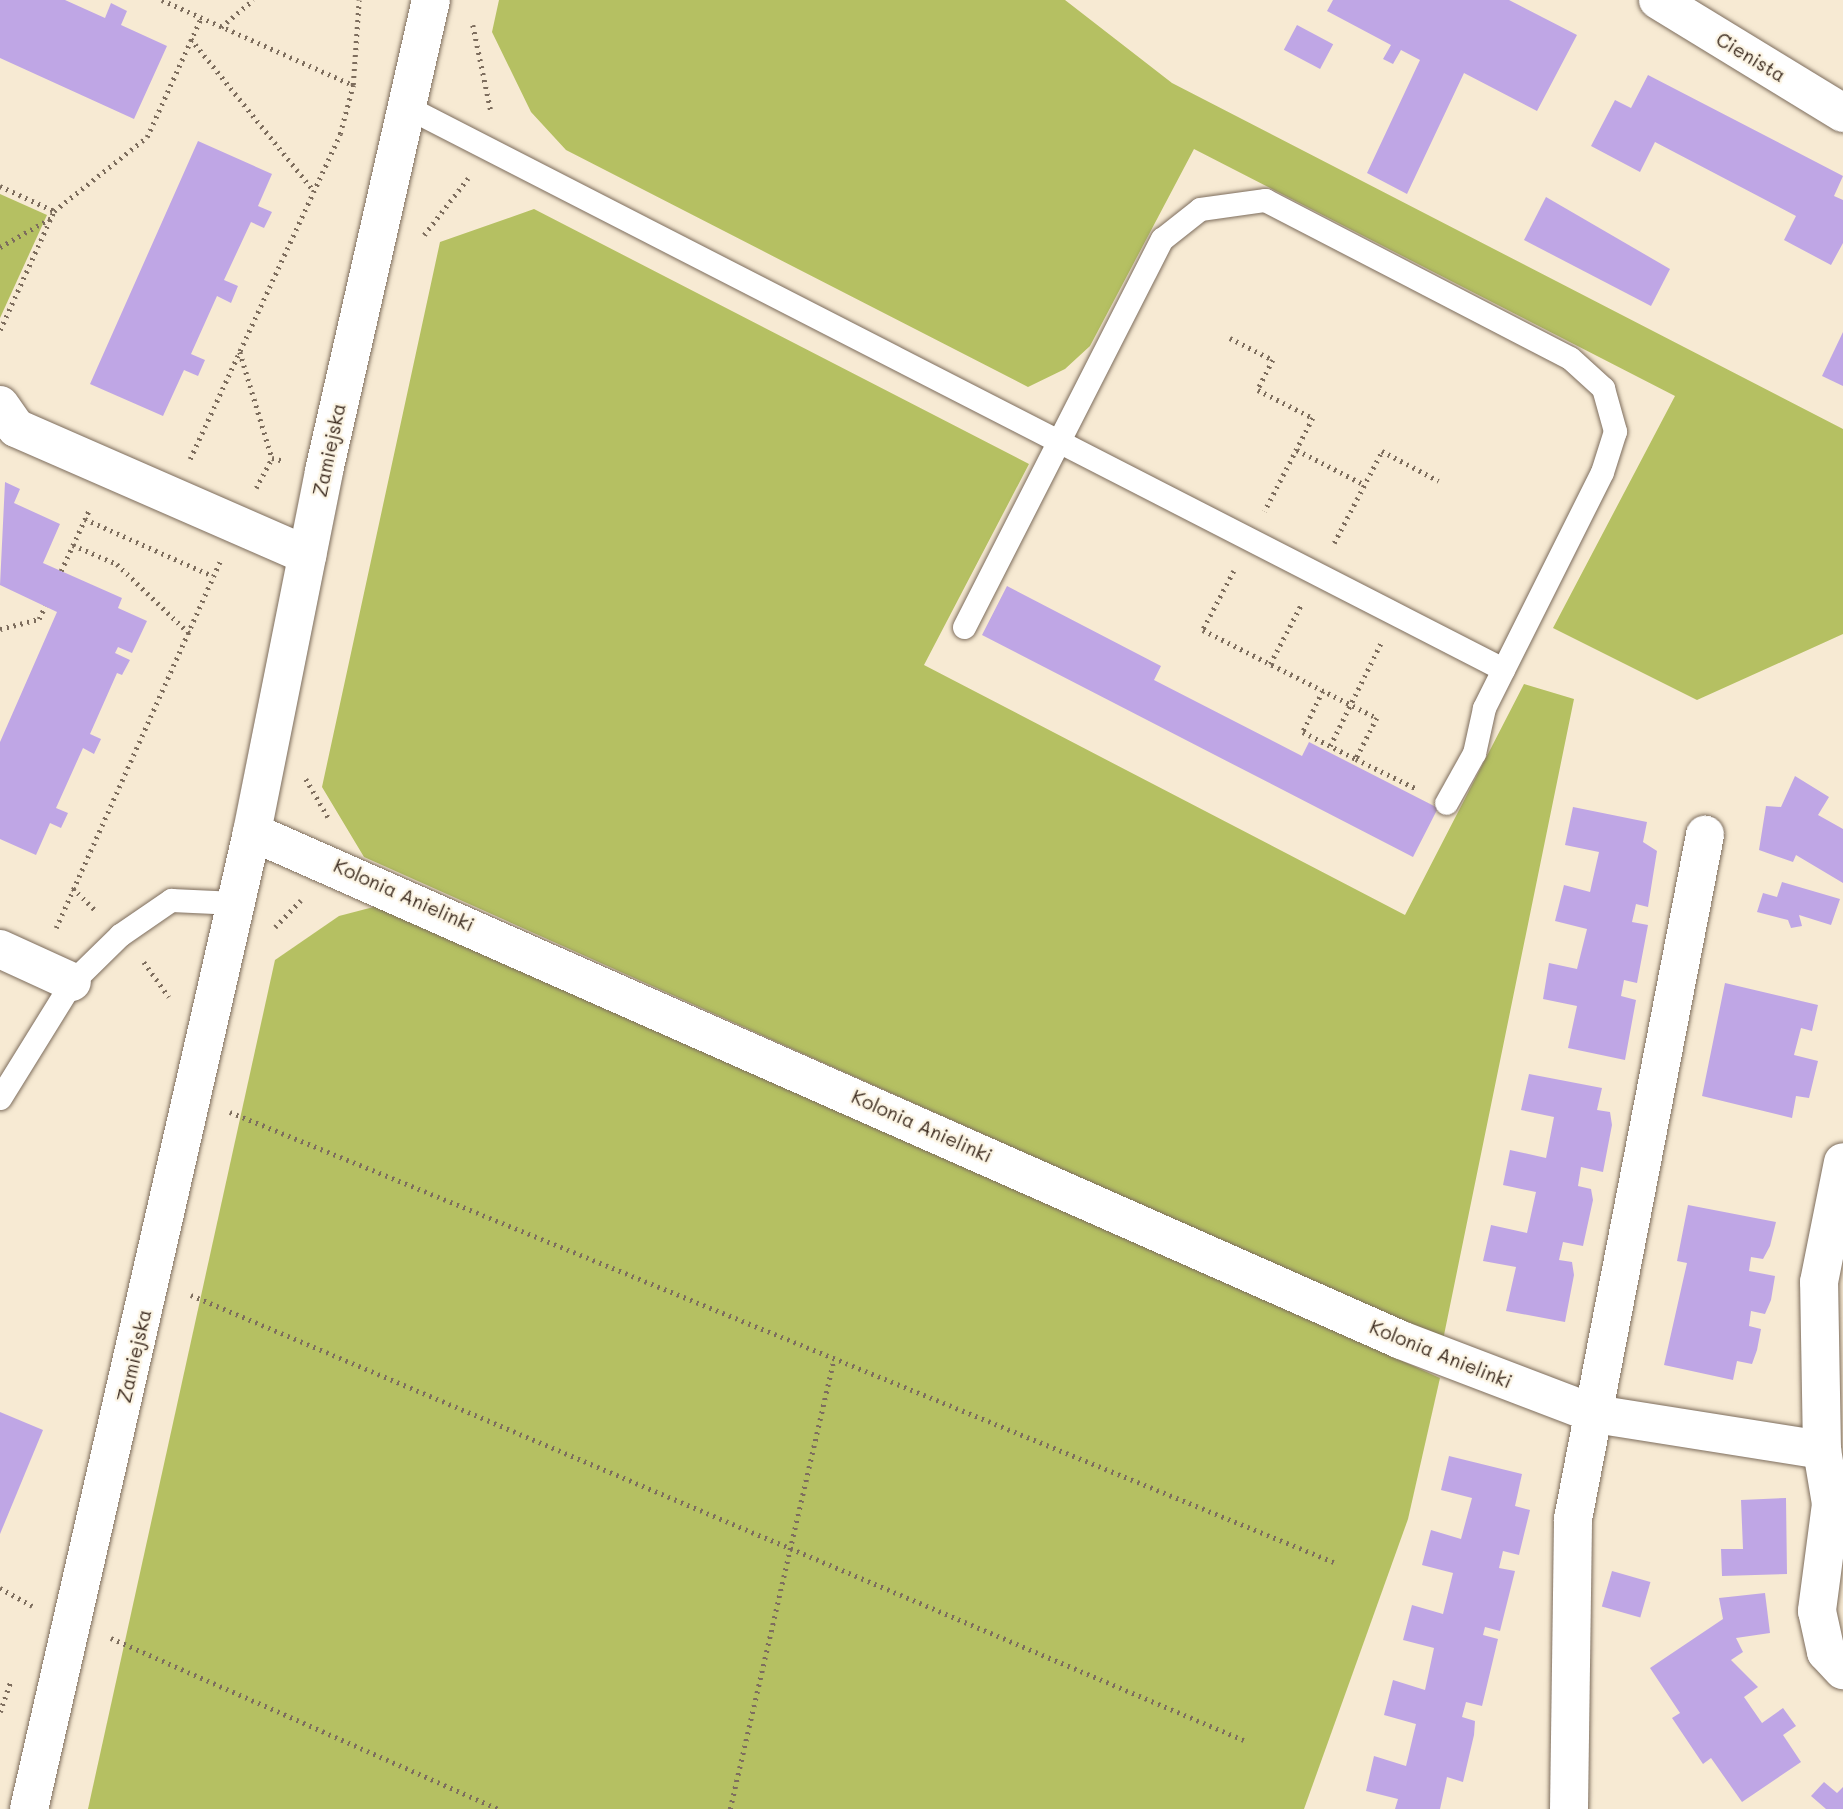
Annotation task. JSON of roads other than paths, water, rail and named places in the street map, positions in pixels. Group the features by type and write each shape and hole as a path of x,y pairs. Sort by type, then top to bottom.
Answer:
{"street":[{"name":"Zamiejska","path":"29,1809 252,832 307,555 431,0"},
{"name":"Cienista","path":"1658,0 1843,113"},
{"path":"0,405 16,428 307,555"},
{"name":"Kolonia Anielinki","path":"252,832 1401,1340 1595,1414 1822,1450"},
{"path":"1569,1809 1573,1520 1705,835"},
{"path":"0,949 56,974"},
{"path":"1843,1162 1819,1282 1822,1450 1831,1504 1817,1611 1826,1652 1843,1670"}],"lane":[{"path":"407,107 1059,438 1503,669"},
{"path":"964,627 1162,239 1200,209 1265,200 1558,352 1603,388 1615,431 1602,472 1484,708 1474,753 1446,803"},
{"path":"0,1098 56,974 171,900 236,903"}]}
